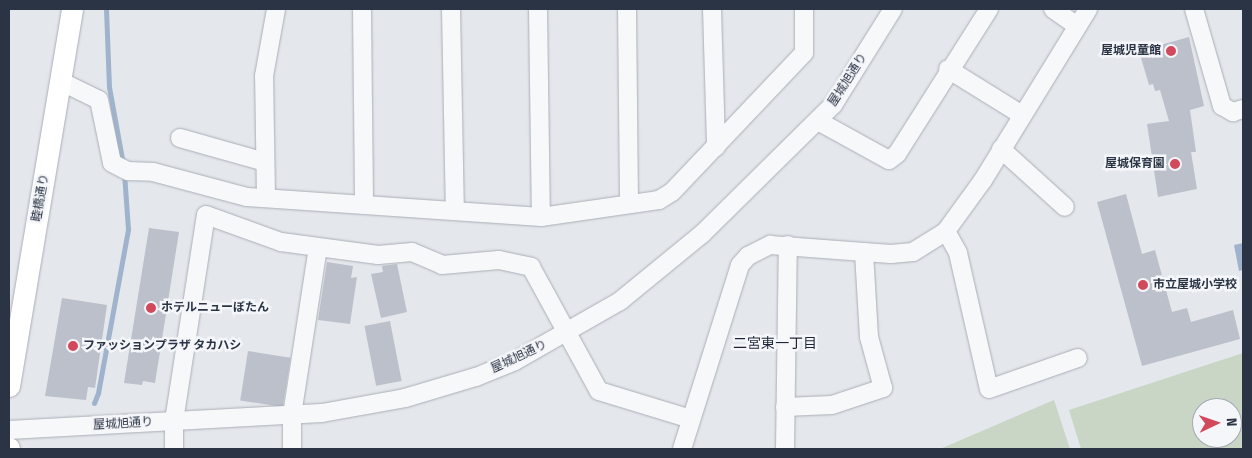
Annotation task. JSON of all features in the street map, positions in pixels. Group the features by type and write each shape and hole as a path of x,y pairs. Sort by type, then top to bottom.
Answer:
{"main road":[{"name":"睦橋通り","path":"9,386 72,9"}],"street":[{"path":"266,198 264,76 276,9"},
{"path":"362,9 364,205"},
{"path":"451,9 455,211"},
{"path":"538,9 541,217"},
{"path":"627,9 629,204"},
{"path":"712,9 716,147"},
{"path":"60,81 99,100 112,162 124,169 152,172 247,197 541,217 659,200 672,192 804,53 804,9"},
{"name":"屋城旭通り","path":"9,430 292,415 357,408 438,389 515,361 568,333 620,302 674,259 833,105 893,9"},
{"path":"818,121 889,160 897,154 948,69 989,9"},
{"path":"1053,9 1077,26"},
{"path":"682,449 740,265 762,247 788,244 891,254 913,252 946,231 1001,149 1088,9"},
{"path":"1194,9 1222,106 1233,112 1243,109"},
{"path":"948,69 1022,115"},
{"path":"180,138 265,162"},
{"path":"1001,149 1065,207"},
{"path":"174,449 174,421 206,216 281,242 318,248 378,255 412,252 442,266 499,260 531,267 599,391 691,419"},
{"path":"946,231 958,254 989,389 1078,358"},
{"path":"785,449 788,244"},
{"path":"292,449 292,415 318,248"},
{"path":"785,406 832,405 883,388 869,337 864,252"}],"green space":[{"path":"1243,353 1243,449 1081,449 1069,410"},
{"path":"1054,400 1070,449 940,449"}],"water":[{"path":"1243,243 1243,270 1239,271 1234,245"}],"building":[{"path":"1189,37 1204,106 1190,110 1196,152 1191,152 1197,189 1158,197 1147,124 1169,121 1160,90 1155,91 1153,84 1149,85 1139,51"},
{"path":"1126,194 1142,254 1155,250 1172,312 1187,308 1191,322 1233,310 1240,339 1142,366 1097,202"},
{"name":"ホテルニューぼたん","path":"149,228 179,232 155,383 143,381 142,385 124,383"},
{"path":"327,262 353,266 351,278 357,277 350,324 318,320"},
{"path":"397,264 407,312 381,318 371,274 383,272 382,266"},
{"path":"62,298 107,305 95,388 88,387 86,400 45,396"},
{"path":"390,321 402,381 376,386 364,326"},
{"path":"248,351 290,358 283,407 240,400"}],"waterway":[{"path":"106,9 109,87 123,164"},
{"path":"94,403 98,393 128,229 124,173"}],"place":[{"name":"屋城児童館","path":"1171,51"},
{"name":"屋城保育園","path":"1175,164"},
{"name":"市立屋城小学校","path":"1143,285"},
{"name":"ホテルニューぼたん","path":"151,308"},
{"name":"ファッションプラザ タカハシ","path":"73,346"}],"district":[{"name":"二宮東一丁目","path":"775,344"}]}
